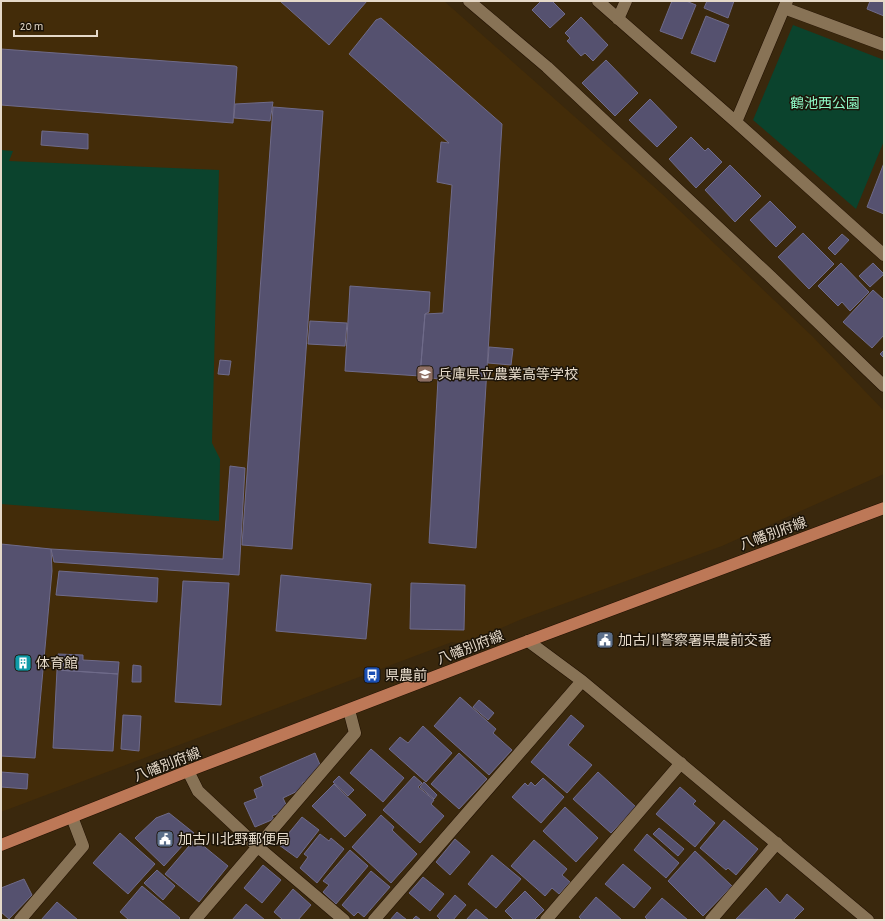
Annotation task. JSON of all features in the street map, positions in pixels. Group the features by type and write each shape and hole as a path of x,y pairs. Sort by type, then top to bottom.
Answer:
{"main road":[{"name":"八幡別府線","path":"1,845 188,771 528,641 884,508"}],"street":[{"path":"469,1 547,67 771,277 884,386"},
{"path":"598,1 884,255"},
{"path":"618,19 626,1"},
{"path":"736,122 785,4 884,44"},
{"path":"528,641 582,681 868,920"},
{"path":"374,920 582,681"},
{"path":"195,920 355,733 349,710"},
{"path":"546,920 681,763"},
{"path":"188,771 198,791 258,847 344,920"},
{"path":"20,920 83,846 72,817"},
{"path":"711,920 777,843"}],"shaded area":[{"name":"兵庫県立農業高等学校","path":"1,1 444,1 661,193 812,336 884,411 884,474 722,546 522,619 464,644 452,642 1,812"}],"green space":[{"name":"鶴池西公園","path":"793,25 884,60 884,141 856,209 753,120"},
{"path":"1,150 13,151 9,161 219,170 212,443 220,459 219,521 1,504"}],"building":[{"path":"280,1 367,1 329,45"},
{"path":"538,1 552,1 565,14 550,28 532,10 540,2"},
{"path":"672,1 686,1 696,5 682,39 660,31"},
{"path":"707,1 734,1 728,18 704,8"},
{"path":"870,1 884,1 884,16 867,9"},
{"path":"706,16 729,25 715,62 691,53"},
{"path":"581,17 608,45 593,61 585,53 581,56 567,41 570,38 565,33"},
{"path":"381,18 502,124 476,548 429,543 438,379 420,376 425,314 443,313 452,185 437,182 441,142 449,143 349,54 376,20"},
{"path":"1,49 235,66 237,67 233,123 1,105"},
{"path":"606,60 638,93 615,116 582,83"},
{"path":"650,99 677,127 657,147 629,120"},
{"path":"273,102 270,121 234,118 235,104"},
{"path":"273,107 323,111 292,549 242,545"},
{"path":"42,131 88,134 88,149 41,145"},
{"path":"691,137 705,151 708,148 722,162 696,188 669,159"},
{"path":"884,163 884,214 867,207"},
{"path":"730,165 761,196 735,222 705,190"},
{"path":"770,201 796,227 776,247 750,220"},
{"path":"803,233 834,264 809,289 778,257"},
{"path":"842,234 849,240 835,255 828,248"},
{"path":"841,263 869,292 850,311 842,302 838,306 818,286"},
{"path":"873,263 884,274 870,287 859,276"},
{"path":"350,286 430,292 429,312 425,314 420,376 345,371"},
{"path":"873,290 884,300 884,335 872,348 843,322"},
{"path":"310,321 347,323 345,346 308,344"},
{"path":"489,347 513,349 511,365 488,363"},
{"path":"884,350 884,358 880,354"},
{"path":"220,360 231,361 229,375 218,374"},
{"path":"230,466 245,468 239,575 54,562 51,549 223,559"},
{"name":"体育館","path":"1,544 51,549 52,571 35,758 1,756"},
{"path":"59,571 158,578 157,602 56,595"},
{"path":"281,575 371,584 366,639 276,631"},
{"path":"183,581 229,583 221,705 175,702"},
{"path":"411,583 465,585 464,630 410,629"},
{"path":"58,654 83,655 83,660 119,662 118,674 57,670"},
{"path":"133,665 141,666 141,682 132,682"},
{"path":"57,670 118,674 113,751 53,748"},
{"path":"460,697 496,729 493,733 512,750 489,775 434,726"},
{"path":"479,700 494,713 488,720 473,707"},
{"path":"123,715 141,716 139,751 121,749"},
{"path":"571,715 584,726 568,745 592,765 567,793 531,762"},
{"path":"423,726 452,753 426,782 389,749 400,737 408,743"},
{"path":"371,749 404,778 383,802 350,773"},
{"path":"315,753 321,767 310,779 302,783 304,788 283,798 288,809 272,816 274,819 255,827 244,803 257,798 254,790 263,786 260,777"},
{"path":"459,753 487,779 459,809 431,784"},
{"path":"1,772 28,774 27,789 1,787"},
{"path":"598,772 636,807 611,833 573,799"},
{"path":"339,776 354,790 348,796 333,782"},
{"path":"414,776 422,783 418,787 434,800 431,804 444,816 420,843 383,810"},
{"path":"543,778 564,797 541,823 512,797 525,783 528,786 531,782 535,786"},
{"path":"424,782 437,795 434,799 420,787"},
{"path":"334,784 366,815 345,837 312,806"},
{"path":"680,787 696,801 693,804 715,823 695,847 656,814"},
{"path":"565,807 598,838 576,862 543,831"},
{"path":"169,813 194,833 164,866 135,838 156,818"},
{"path":"381,815 394,827 392,830 417,854 391,883 352,847"},
{"path":"302,817 319,830 297,858 279,845"},
{"path":"724,820 758,849 736,875 728,868 726,870 700,848"},
{"path":"659,828 684,849 678,856 653,834"},
{"path":"120,833 155,864 128,894 93,863"},
{"path":"320,834 329,841 331,838 344,849 317,883 300,868 308,857 304,854"},
{"path":"647,834 679,863 666,878 634,850"},
{"path":"195,839 228,866 199,902 165,874"},
{"path":"455,839 470,852 450,875 436,862"},
{"path":"534,840 567,869 562,875 570,882 559,894 552,888 545,896 511,866"},
{"path":"350,850 368,866 336,904 323,892 329,885 323,881"},
{"path":"695,851 732,886 703,916 668,881"},
{"path":"492,855 521,879 496,908 468,884"},
{"path":"623,864 651,888 634,908 605,884"},
{"path":"263,865 281,880 262,903 244,888"},
{"path":"157,870 175,886 163,900 144,883"},
{"path":"371,871 390,887 364,917 358,912 354,916 342,905"},
{"path":"423,877 444,894 430,911 409,893"},
{"path":"24,879 32,895 9,919 1,912 1,888"},
{"path":"142,886 180,918 178,920 129,920 120,912"},
{"path":"766,888 780,903 787,894 804,909 793,920 736,919"},
{"path":"293,889 311,905 298,920 283,920 274,912"},
{"path":"525,891 544,910 534,920 514,920 505,911"},
{"path":"455,895 466,905 453,920 441,920 437,916"},
{"path":"596,897 622,920 582,920 579,917"},
{"path":"662,898 688,920 648,920 645,917"},
{"path":"57,902 78,920 41,920"},
{"path":"246,904 265,920 232,920"},
{"path":"476,909 489,920 466,920"},
{"path":"397,912 407,920 390,920"},
{"path":"416,916 421,920 412,920"}],"place":[{"name":"兵庫県立農業高等学校","path":"425,374"},
{"name":"加古川警察署県農前交番","path":"605,640"},
{"name":"体育館","path":"23,663"},
{"name":"県農前","path":"372,675"},
{"name":"加古川北野郵便局","path":"165,839"}]}
